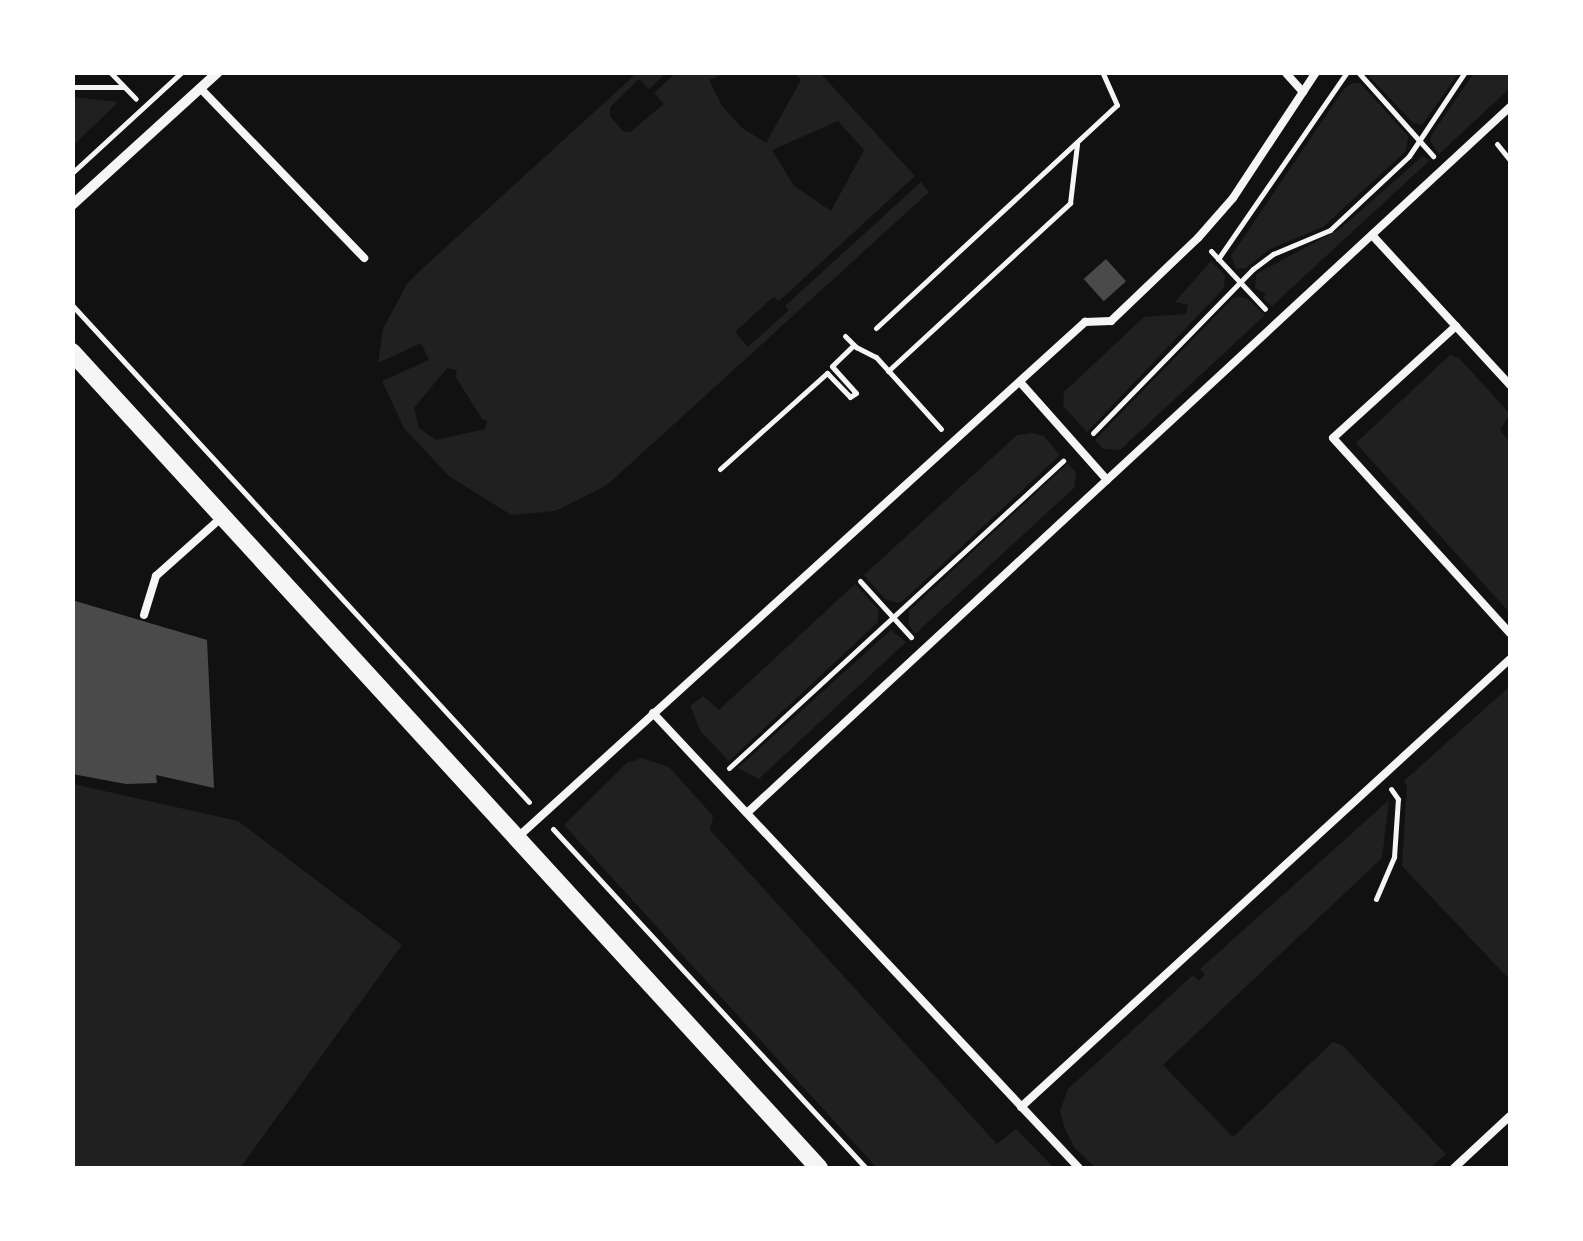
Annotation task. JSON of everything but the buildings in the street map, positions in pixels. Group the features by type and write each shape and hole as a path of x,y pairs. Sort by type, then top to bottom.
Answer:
{"street":[{"path":"72,205 218,72"},
{"path":"72,352 819,1168"}],"lane":[{"path":"1285,72 1303,92"},
{"path":"516,839 1085,322 1111,321 1198,238 1233,198 1316,72"},
{"path":"201,89 364,258"},
{"path":"747,813 1510,107"},
{"path":"1372,235 1510,385"},
{"path":"1456,326 1333,438 1510,633"},
{"path":"1020,382 1107,480"},
{"path":"144,614 156,576 222,516"},
{"path":"1021,1106 1510,659"},
{"path":"653,713 1079,1168"},
{"path":"1454,1168 1510,1116"}],"path":[{"path":"110,72 136,99"},
{"path":"72,173 182,72"},
{"path":"876,328 1117,105 1102,72"},
{"path":"1218,259 1348,72"},
{"path":"1358,72 1444,168"},
{"path":"1093,434 1240,282 1274,254 1330,230 1421,142 1465,72"},
{"path":"72,87 124,87"},
{"path":"888,372 1070,203 1077,143"},
{"path":"1198,238 1277,322"},
{"path":"72,305 866,1168"},
{"path":"845,336 854,346 876,356 953,442"},
{"path":"720,470 827,373 850,397 856,393 832,366 854,346"},
{"path":"716,780 1063,460"},
{"path":"860,582 924,650"},
{"path":"1376,900 1392,867 1398,799 1381,778"}],"shaded area":[{"path":"637,73 666,73 649,89 639,79 610,107 610,116 624,132 630,132 664,104 654,93 676,73 725,73 709,80 722,106 742,128 766,143 801,80 794,73 820,73 915,176 779,301 773,297 735,332 748,347 789,310 785,306 921,182 929,192 607,485 555,511 511,515 449,476 404,428 382,381 429,360 421,343 378,363 383,329 407,284","holes":["838,121 864,150 831,211 794,186 772,150","447,368 457,370 455,376 487,421 485,429 436,440 419,428 414,408"]},
{"path":"1366,73 1459,73 1422,125 1413,123"},
{"path":"1474,73 1510,73 1510,88 1439,154 1430,141 1432,134"},
{"path":"1360,83 1408,136 1406,151 1323,227 1270,249 1246,268 1236,269 1231,256 1344,89"},
{"path":"72,98 118,102 73,146"},
{"path":"1423,156 1429,161 1272,306 1263,298 1266,294 1255,288 1256,274 1340,229"},
{"path":"1211,261 1225,275 1224,288 1087,432 1063,406 1064,392 1144,317 1186,314 1188,305 1175,302"},
{"path":"1233,298 1248,299 1265,315 1120,450 1103,449 1095,440"},
{"path":"1450,355 1459,358 1510,414 1500,430 1510,442 1510,613 1356,443"},
{"path":"1017,435 1044,436 1060,455 904,600 898,603 885,599 864,575"},
{"path":"1068,463 1076,473 1074,488 915,634 909,625 909,611"},
{"path":"855,584 878,609 878,622 729,761 701,732 690,706 703,696 719,710"},
{"path":"891,630 906,642 759,779 738,768"},
{"path":"1510,686 1510,980 1402,866 1407,786 1404,781"},
{"path":"642,758 669,767 713,816 710,830 997,1144 1016,1129 1054,1168 877,1168 564,825 627,763"},
{"path":"73,784 238,821 402,945 240,1168 73,1168"},
{"path":"1389,800 1382,858 1163,1065 1233,1137 1333,1042 1342,1045 1446,1154 1430,1168 1096,1168 1074,1147 1065,1129 1060,1111 1068,1089 1193,975 1199,981 1205,974 1200,969"}]}
